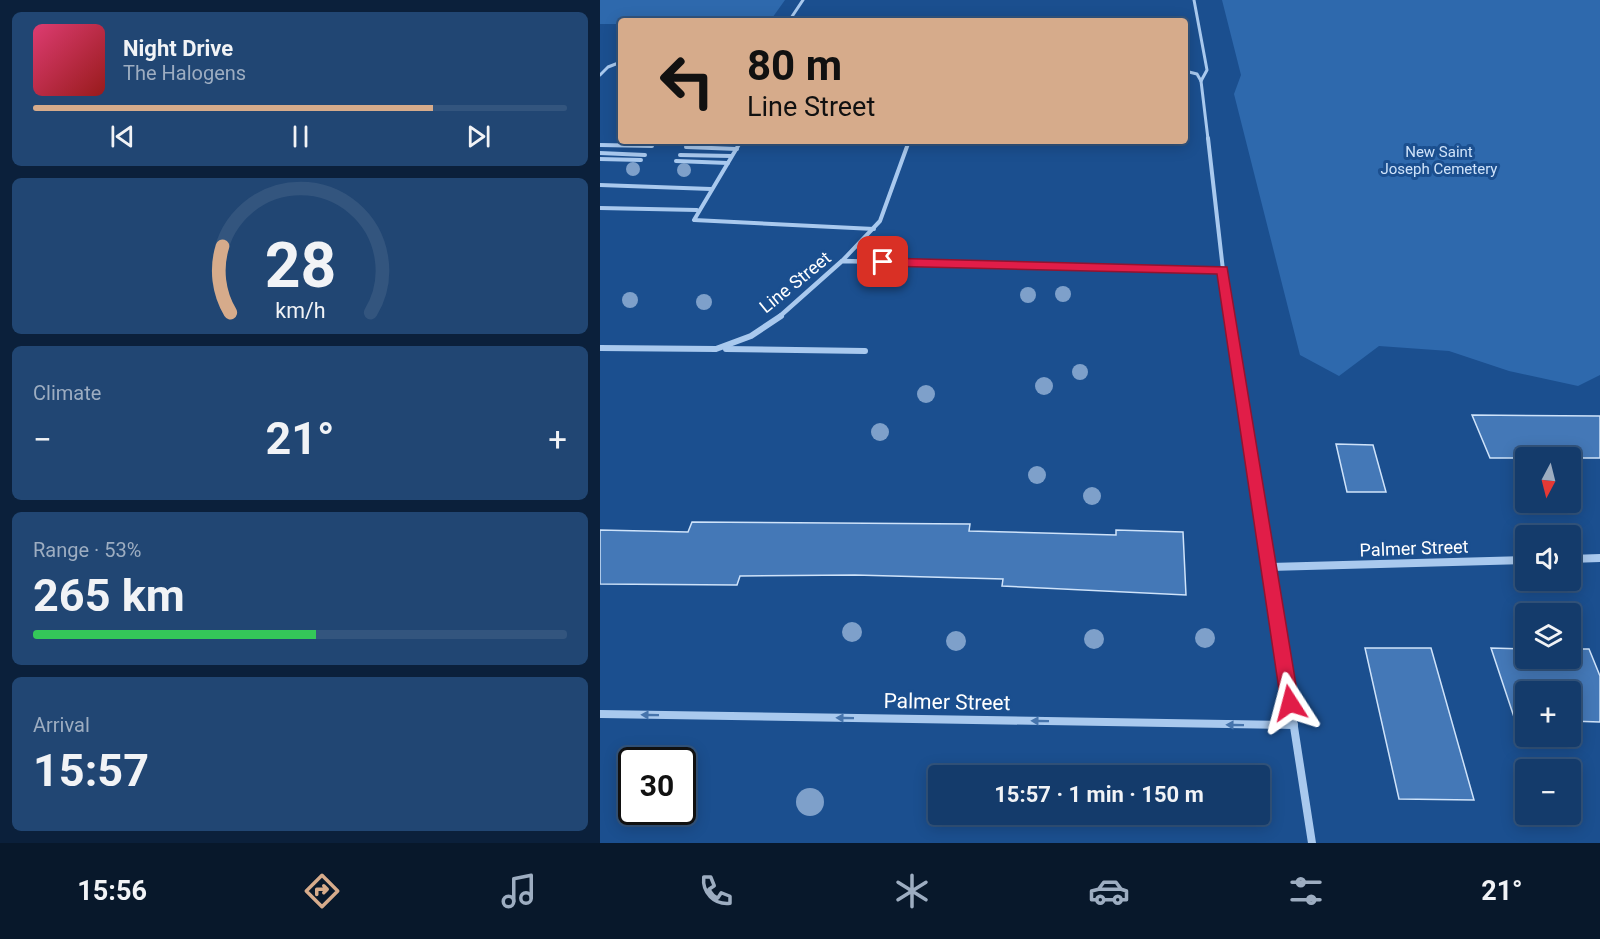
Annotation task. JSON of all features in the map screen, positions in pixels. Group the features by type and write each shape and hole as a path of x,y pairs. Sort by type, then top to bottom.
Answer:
{"street":[{"name":"Line Street","path":"716,349 737,343 765,326 811,290 842,261 1222,270"},
{"path":"1222,270 1312,843"},
{"name":"Line Street","path":"600,348 865,351"},
{"path":"1581,559 1600,558"},
{"name":"Palmer Street","path":"1268,567 1515,560"},
{"name":"Palmer Street","path":"600,714 1294,726"}],"lane":[{"path":"791,18 803,0"},
{"path":"1194,0 1207,70 1201,81"},
{"path":"600,75 608,66 618,63"},
{"path":"1188,72 1197,74 1201,81 1222,270"},
{"path":"739,144 697,210 694,220 874,229"},
{"path":"842,261 874,229 885,210 908,144"},
{"path":"600,145 652,146"},
{"path":"686,147 736,149"},
{"path":"600,153 645,155"},
{"path":"680,155 731,156"},
{"path":"600,159 641,160"},
{"path":"676,161 728,163"},
{"path":"600,185 711,189"},
{"path":"600,208 697,210"}],"green space":[{"path":"600,0 785,0 772,18 618,18 618,24 600,24"},
{"name":"New Saint Joseph Cemetery","path":"1222,0 1600,0 1600,375 1578,386 1509,371 1449,351 1379,346 1339,376 1300,355 1234,94 1241,75"}],"building":[{"path":"1472,415 1600,416 1600,458 1581,458 1581,447 1515,447 1515,458 1490,458"},
{"path":"1336,444 1373,445 1386,492 1347,492"},
{"path":"692,522 970,524 969,531 1116,535 1116,530 1183,532 1186,595 1002,586 1003,579 855,575 740,576 737,585 600,584 600,530 688,532"},
{"path":"1365,648 1431,648 1474,800 1399,799"},
{"path":"1491,648 1515,649 1515,669 1581,669 1581,649 1589,649 1600,676 1600,722 1581,721 1581,681 1515,681 1515,720"}],"route":[{"path":"883,262 1222,270 1290,703"}]}
